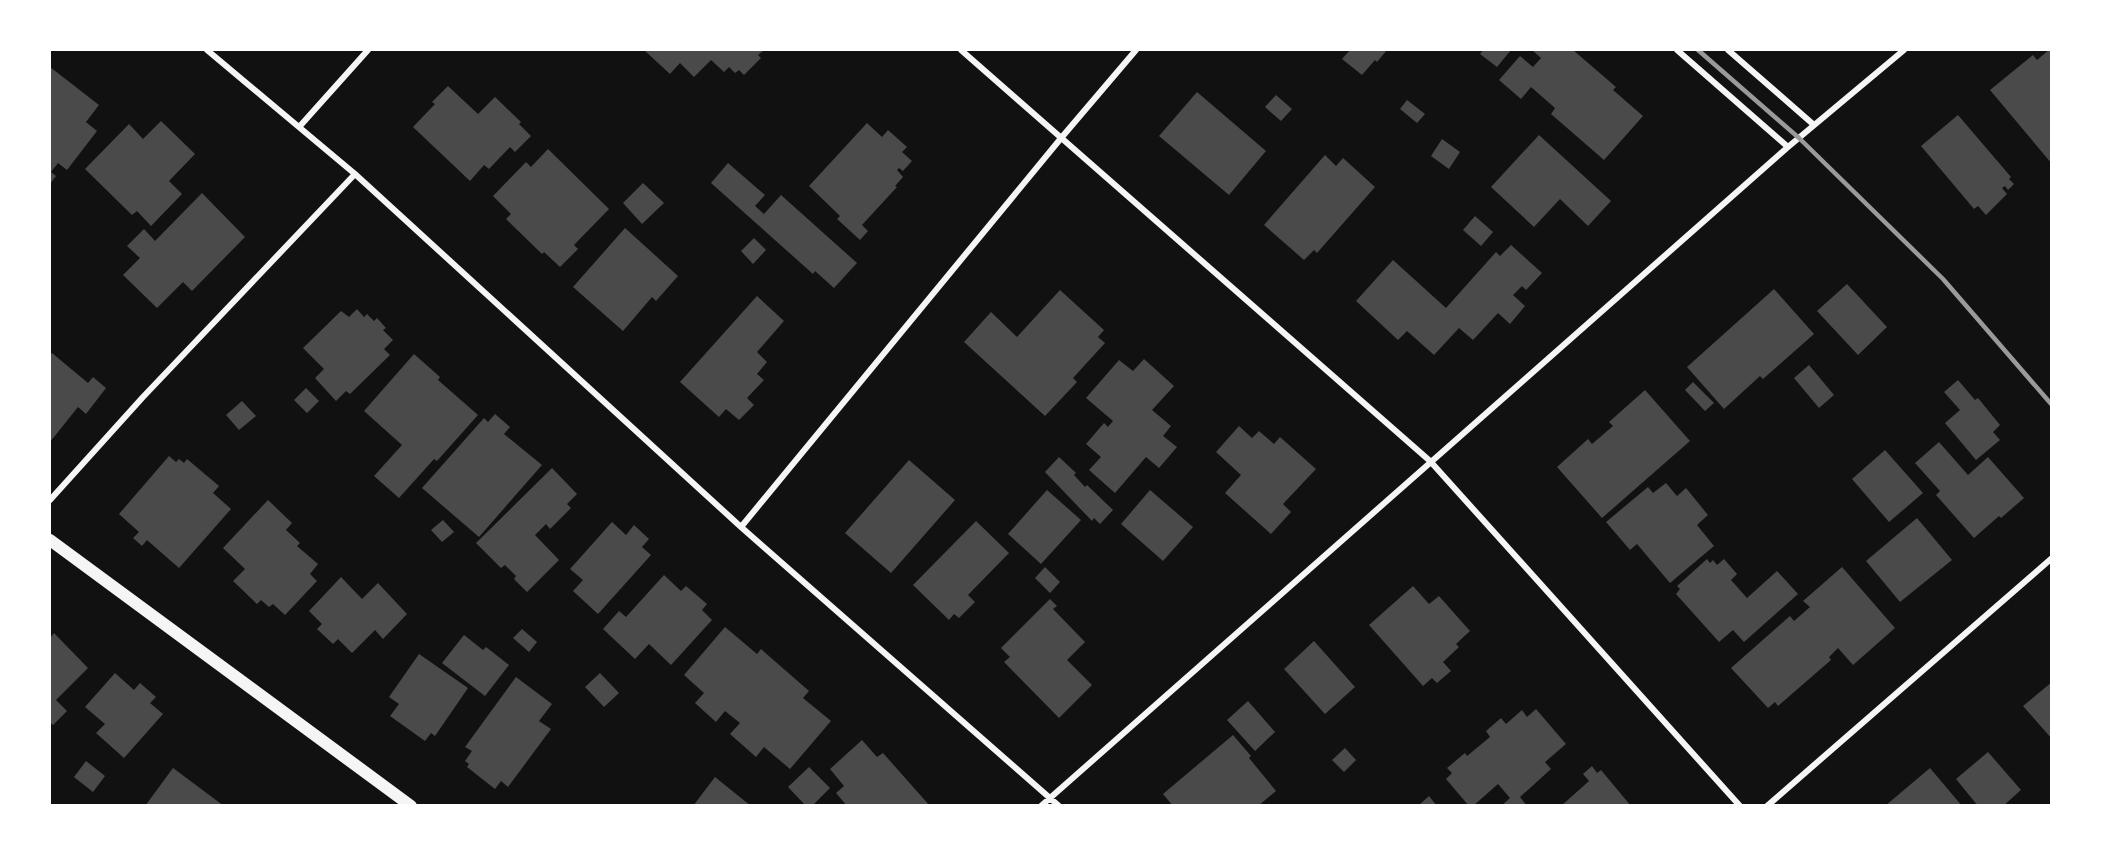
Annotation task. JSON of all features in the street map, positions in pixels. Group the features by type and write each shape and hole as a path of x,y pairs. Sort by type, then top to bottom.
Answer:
{"main road":[{"path":"50,540 411,806"}],"street":[{"path":"207,50 355,174 741,527 1059,806"},
{"path":"300,126 368,50"},
{"path":"961,50 1430,461 1740,806"},
{"path":"741,527 1136,50"},
{"path":"1677,50 1788,147"},
{"path":"1728,50 1814,125"},
{"path":"1041,806 1788,147 1904,50"},
{"path":"50,500 152,388 355,174"},
{"path":"1767,806 2052,558"}],"building":[{"path":"644,50 764,50 758,55 761,58 744,75 739,70 735,73 729,67 724,72 711,60 694,77 680,63 670,74"},
{"path":"1350,50 1387,50 1362,75 1342,59"},
{"path":"1483,50 1511,50 1497,67 1480,54"},
{"path":"1532,50 1573,50 1616,87 1613,90 1643,116 1604,160 1551,114 1555,108 1531,87 1521,99 1499,80 1520,56 1533,67 1541,58"},
{"path":"2052,50 2052,164 1990,90 2033,55 2037,60"},
{"path":"50,67 99,105 86,122 97,131 67,170 58,163 51,172 56,176 50,184"},
{"path":"448,86 478,114 495,97 521,122 519,124 531,136 515,152 510,147 489,169 484,165 470,181 413,127"},
{"path":"1197,92 1266,151 1229,195 1159,136"},
{"path":"1276,95 1292,109 1281,121 1265,107"},
{"path":"1407,100 1425,114 1417,123 1400,109"},
{"path":"1958,115 2011,177 2009,179 2014,184 2008,190 2005,186 2002,188 2007,194 1986,215 1978,206 1974,209 1921,146"},
{"path":"161,121 195,154 169,181 182,194 151,226 137,211 132,215 85,169 129,124 143,139"},
{"path":"867,123 882,137 888,130 907,147 902,152 912,161 903,171 899,168 897,170 903,177 895,186 897,187 862,225 868,231 860,240 837,219 840,216 809,186"},
{"path":"1539,135 1611,201 1588,226 1560,199 1534,227 1491,187"},
{"path":"1442,139 1460,152 1449,169 1431,156"},
{"path":"548,149 609,209 574,245 578,249 560,267 544,252 542,254 506,219 511,214 493,196 526,162 531,167"},
{"path":"1325,155 1336,166 1343,158 1375,187 1317,253 1314,250 1304,260 1264,225"},
{"path":"728,163 765,195 755,206 764,214 781,195 857,263 834,288 815,271 813,274 711,183"},
{"path":"643,183 664,203 642,224 623,203"},
{"path":"202,193 245,237 192,291 183,282 157,308 123,275 140,258 127,246 144,229 155,241"},
{"path":"1475,216 1493,232 1481,246 1463,230"},
{"path":"625,228 678,276 656,301 652,297 623,331 573,287"},
{"path":"754,238 766,250 753,264 741,251"},
{"path":"1511,245 1542,273 1526,290 1522,286 1513,295 1525,306 1510,324 1498,313 1473,340 1459,328 1434,355 1407,331 1398,340 1356,301 1393,260 1446,308 1496,252 1500,256"},
{"path":"1847,284 1887,327 1858,355 1817,311"},
{"path":"1774,289 1814,334 1763,379 1760,376 1724,409 1687,367"},
{"path":"1060,290 1104,330 1098,337 1105,343 1073,378 1077,382 1045,416 964,342 991,312 1017,337"},
{"path":"757,296 784,321 757,352 767,362 757,374 764,380 747,398 754,405 739,420 726,409 719,417 680,382"},
{"path":"357,309 364,317 367,314 374,321 377,318 386,328 383,330 393,340 384,349 390,355 350,394 346,391 336,401 315,378 324,369 303,348 341,311 349,317"},
{"path":"52,353 88,383 93,377 106,388 86,414 78,407 50,442 50,356"},
{"path":"414,354 440,377 438,380 478,415 437,461 434,459 399,498 374,476 402,445 364,411"},
{"path":"1144,359 1174,386 1152,410 1171,426 1163,436 1177,447 1159,468 1146,457 1115,493 1089,470 1101,457 1086,444 1104,423 1108,427 1113,421 1086,398 1119,360 1133,371"},
{"path":"1809,365 1834,395 1819,408 1794,378"},
{"path":"1958,380 1975,400 1978,398 2000,425 1993,432 2000,440 1976,460 1945,423 1960,410 1944,392"},
{"path":"1693,382 1714,403 1705,411 1685,390"},
{"path":"306,388 319,401 307,413 294,400"},
{"path":"1645,390 1690,441 1602,518 1557,467 1588,439 1592,444 1613,426 1609,422"},
{"path":"242,401 256,416 239,430 226,415"},
{"path":"495,414 510,427 504,434 542,465 479,537 422,488 484,418 488,422"},
{"path":"1239,426 1252,438 1259,431 1274,444 1280,437 1316,469 1283,504 1291,512 1271,534 1225,493 1241,475 1216,452"},
{"path":"1939,442 1968,475 1988,457 2024,498 1974,538 1936,495 1940,491 1915,463"},
{"path":"1885,450 1923,493 1889,522 1852,479"},
{"path":"169,456 176,462 179,459 184,463 187,459 219,486 213,493 231,509 179,568 147,540 142,546 133,538 139,532 119,514"},
{"path":"1059,457 1076,473 1074,475 1085,487 1087,485 1113,510 1100,524 1094,518 1092,521 1045,472"},
{"path":"909,460 955,500 891,573 845,533"},
{"path":"552,468 577,494 567,504 571,508 550,529 546,524 535,535 559,560 527,592 514,579 516,576 505,565 501,568 476,543"},
{"path":"1666,483 1677,496 1686,488 1708,515 1697,525 1714,546 1670,583 1637,544 1630,550 1606,522 1648,487 1653,493"},
{"path":"1047,490 1081,520 1041,564 1008,534"},
{"path":"1150,490 1193,527 1163,561 1121,524"},
{"path":"268,500 292,523 286,530 300,543 297,546 318,564 310,574 317,581 285,615 273,604 269,607 261,600 257,604 233,581 245,569 223,548"},
{"path":"1917,518 1952,560 1900,602 1866,561"},
{"path":"443,520 454,532 442,542 431,530"},
{"path":"976,521 1009,553 968,595 975,602 959,618 954,614 949,620 913,585"},
{"path":"612,522 626,535 634,525 649,539 642,547 651,555 598,614 573,591 583,580 570,569"},
{"path":"1707,559 1710,563 1713,560 1717,565 1724,559 1737,574 1731,580 1747,598 1777,571 1798,594 1744,642 1733,630 1719,642 1676,594 1680,589 1677,586"},
{"path":"1045,567 1060,582 1050,593 1035,578"},
{"path":"1842,567 1895,628 1853,665 1838,648 1829,657 1831,660 1778,706 1775,702 1768,708 1731,668 1790,616 1794,621 1810,607 1803,601"},
{"path":"664,575 681,591 686,586 707,604 702,610 712,620 671,665 649,644 635,659 603,629 619,611 626,617"},
{"path":"341,577 362,599 378,583 407,614 383,639 375,630 352,653 338,639 333,644 317,629 322,624 309,611"},
{"path":"1413,586 1429,604 1439,596 1470,631 1456,644 1459,647 1443,662 1451,671 1437,683 1432,678 1423,686 1369,625"},
{"path":"1050,599 1057,606 1053,609 1085,642 1067,660 1092,685 1059,718 1004,662 1010,657 1001,648"},
{"path":"725,627 757,654 761,649 809,691 803,698 831,721 790,769 764,747 756,757 730,734 740,723 725,711 716,722 695,703 704,693 684,675"},
{"path":"522,629 537,642 529,652 513,638"},
{"path":"54,633 88,668 56,700 67,711 53,725 50,722 50,638"},
{"path":"464,635 483,650 486,647 509,665 485,696 442,663"},
{"path":"1314,641 1355,687 1325,714 1284,669"},
{"path":"419,654 468,688 435,736 431,733 425,741 390,716 399,704 389,697"},
{"path":"115,673 134,690 140,683 156,697 150,703 163,714 124,758 96,733 105,724 85,707"},
{"path":"600,673 619,693 604,707 585,687"},
{"path":"516,677 552,704 539,721 551,729 508,787 501,781 495,789 467,767 469,764 465,761 472,751 465,747"},
{"path":"2052,682 2052,739 2023,706"},
{"path":"1248,701 1275,732 1255,751 1227,720"},
{"path":"1536,709 1566,744 1545,762 1551,769 1520,797 1527,806 1501,806 1510,798 1498,784 1473,806 1469,806 1446,779 1452,773 1447,768 1465,753 1467,756 1490,737 1486,731 1501,718 1506,724 1522,710 1527,717"},
{"path":"1233,735 1276,791 1258,806 1173,806 1163,794"},
{"path":"862,740 877,757 883,753 930,806 847,806 836,793 844,786 830,769"},
{"path":"1345,748 1356,760 1344,772 1332,760"},
{"path":"1988,752 2021,790 2003,806 1978,806 1956,779"},
{"path":"86,761 105,776 93,792 74,777"},
{"path":"1592,766 1597,773 1601,770 1631,806 1561,806 1589,781 1583,774"},
{"path":"809,767 830,788 812,806 806,806 788,787"},
{"path":"173,768 224,806 145,806"},
{"path":"1930,768 1962,806 1885,806"},
{"path":"715,777 751,806 693,806"},
{"path":"1429,796 1437,806 1418,806"}],"railway":[{"path":"1698,50 1799,138 1943,279 2052,405"}]}
